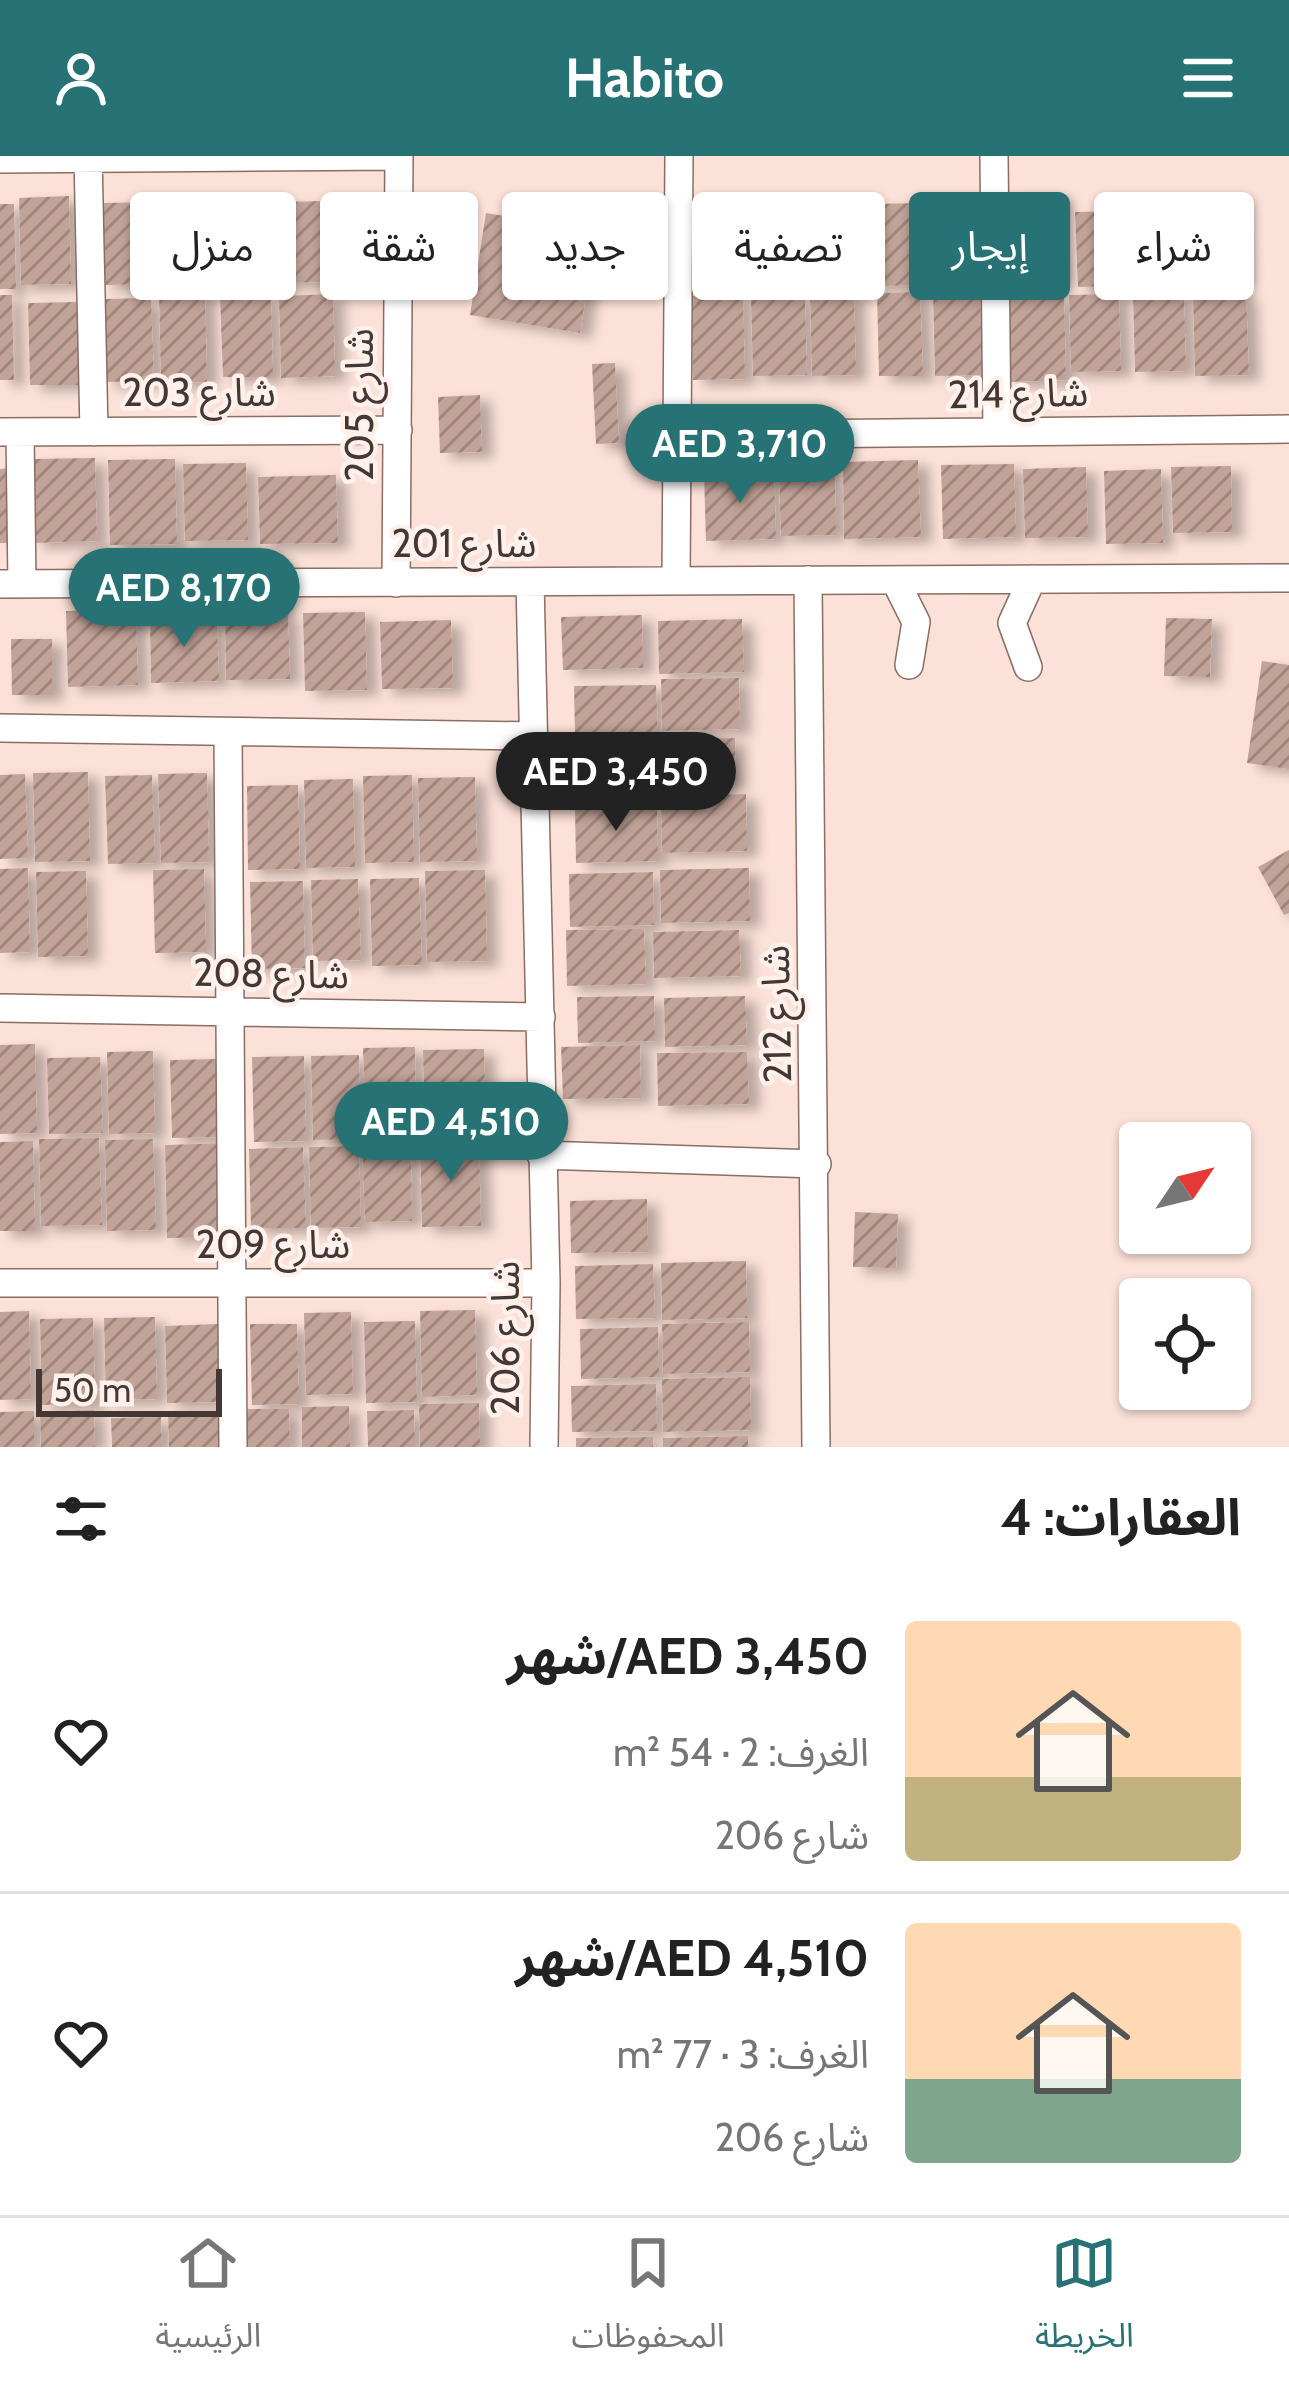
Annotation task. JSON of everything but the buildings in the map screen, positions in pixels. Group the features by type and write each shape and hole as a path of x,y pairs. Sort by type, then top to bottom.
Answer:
{"street":[{"path":"0,159 399,156"},
{"name":"شارع 205","path":"396,583 399,156"},
{"path":"676,581 679,156"},
{"path":"994,156 997,432"},
{"path":"88,157 94,432"},
{"name":"شارع 214","path":"677,435 1289,429"},
{"name":"شارع 203","path":"10,432 398,430"},
{"path":"10,432 11,584"},
{"name":"شارع 201","path":"11,584 1289,578"},
{"path":"1028,667 1012,623 1032,579"},
{"name":"شارع 212","path":"808,580 817,1164 816,1447"},
{"path":"895,580 916,622 909,665"},
{"name":"شارع 206","path":"530,582 542,1017 544,1447"},
{"path":"0,728 534,736"},
{"path":"228,731 233,1447"},
{"name":"شارع 208","path":"0,1008 542,1017"},
{"path":"541,1155 817,1164"},
{"name":"شارع 209","path":"0,1283 546,1283"}]}
